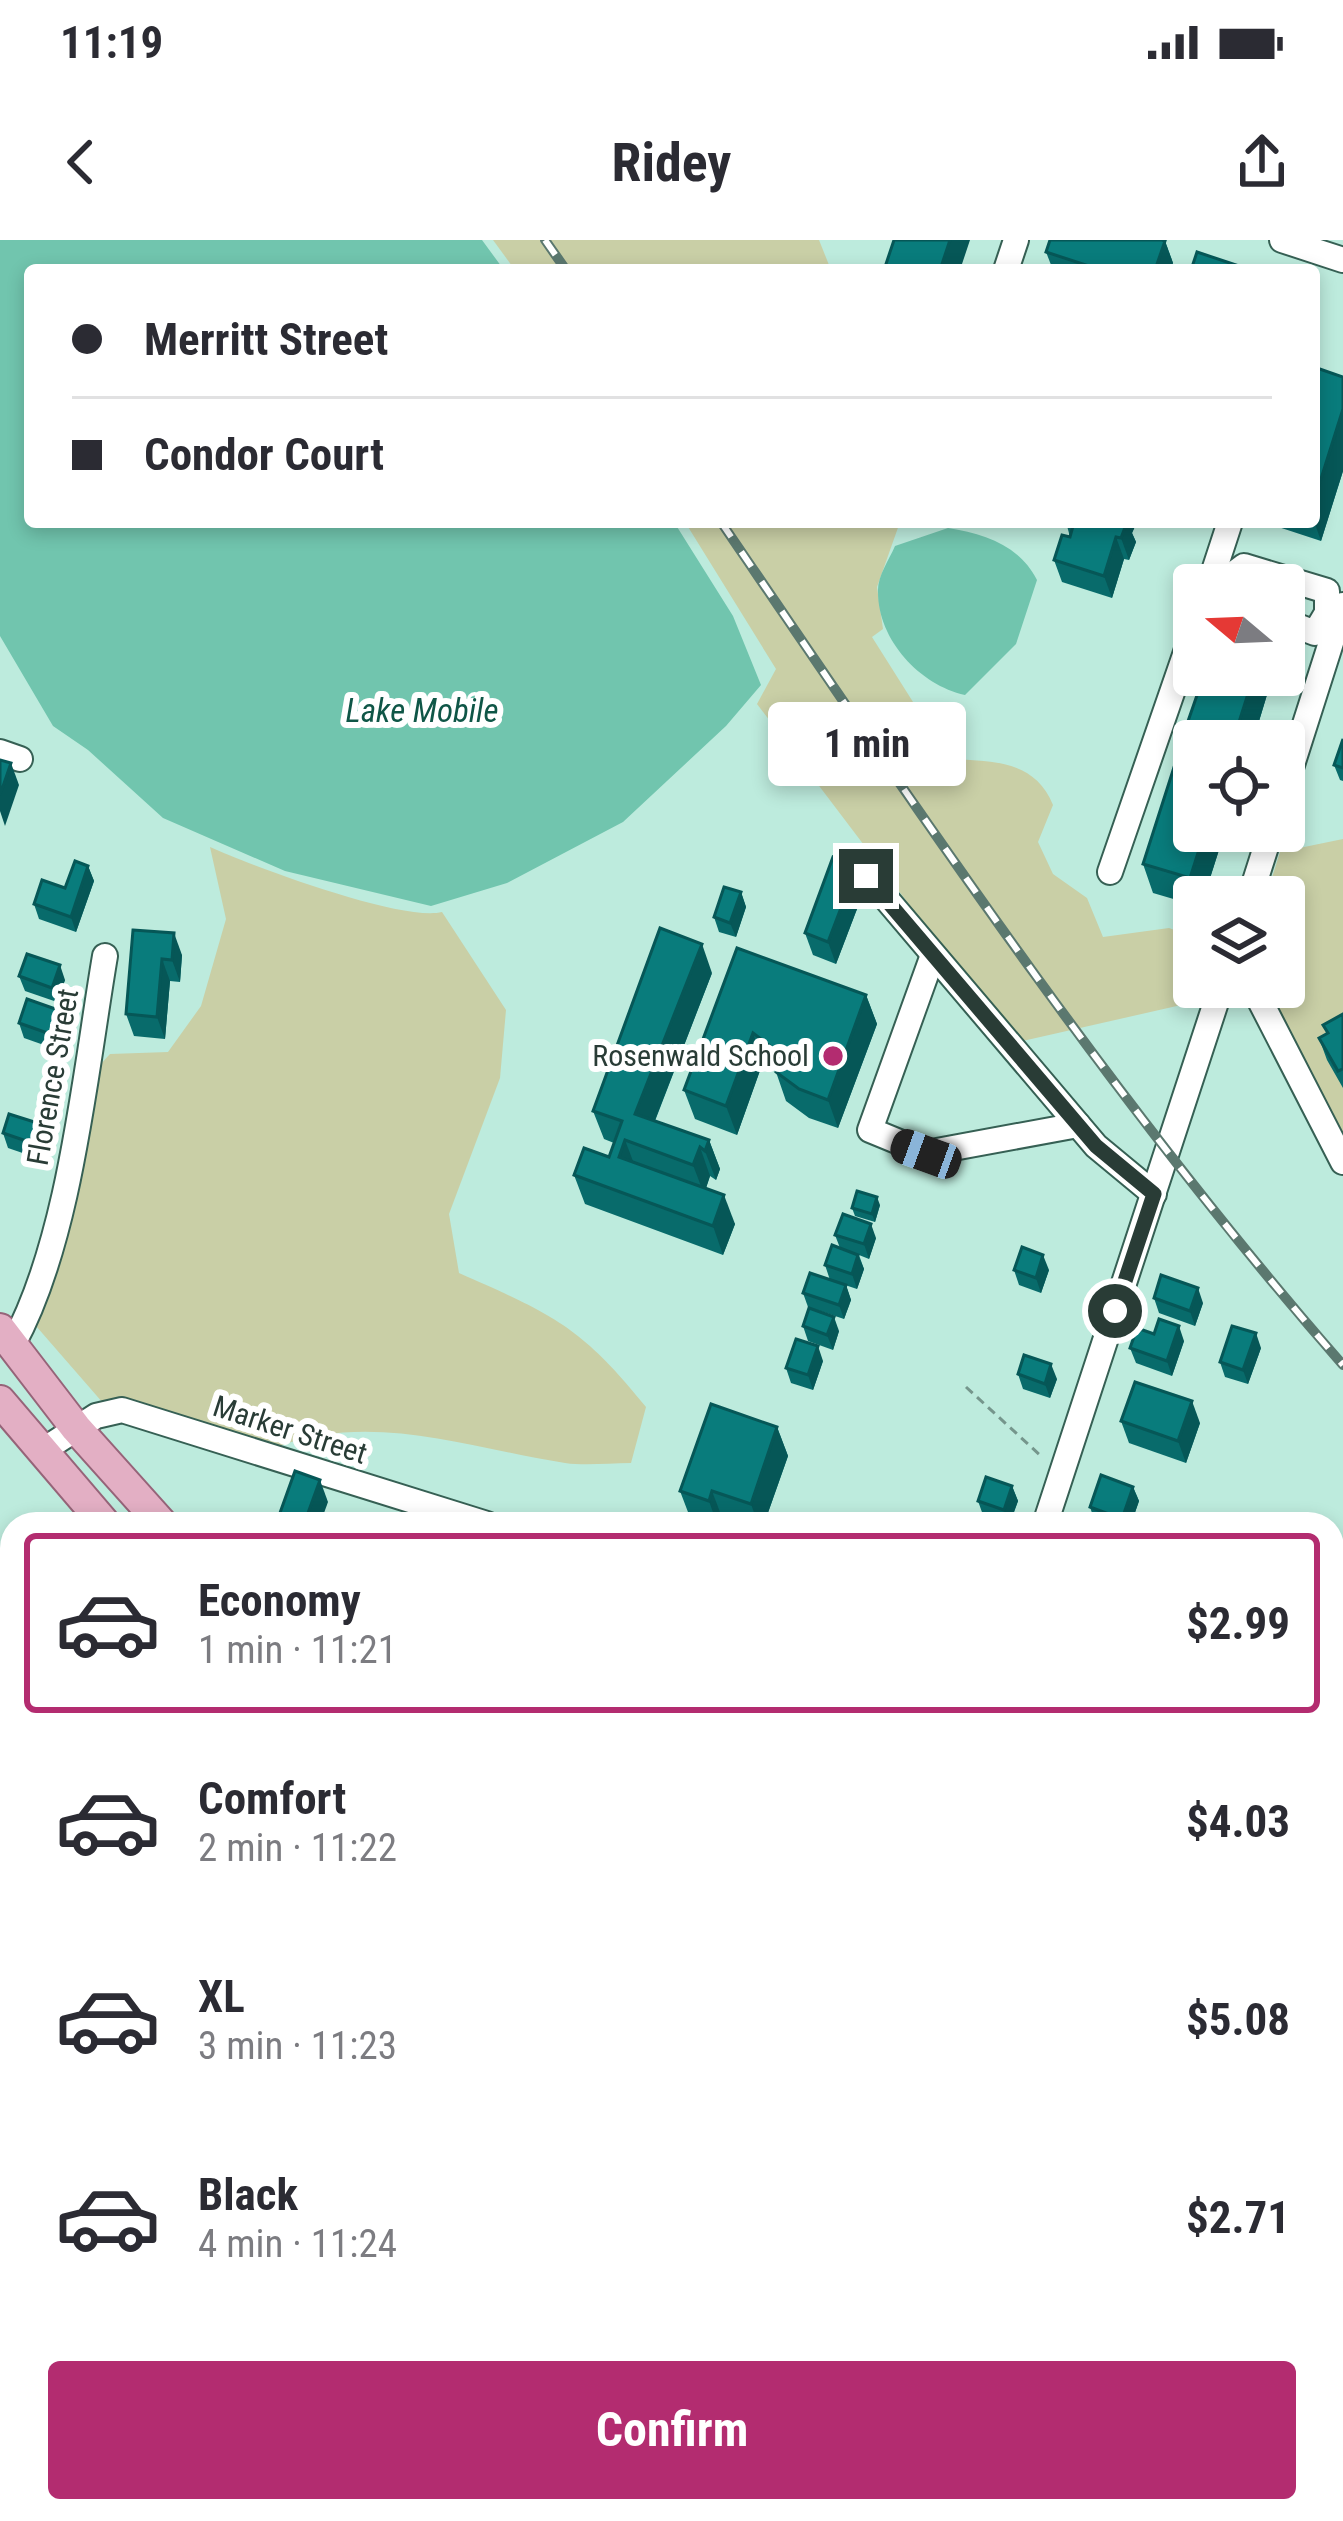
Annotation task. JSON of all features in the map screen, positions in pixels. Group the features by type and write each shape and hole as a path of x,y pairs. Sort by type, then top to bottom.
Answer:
{"main road":[{"path":"6,1336 76,1428 151,1512"},
{"path":"0,1401 94,1512"}],"street":[{"path":"1282,240 1343,260"},
{"path":"1221,564 1229,528"},
{"path":"1304,720 1336,612 1328,591 1305,585"},
{"path":"1305,629 1315,632 1336,612"},
{"path":"1110,872 1173,690"},
{"path":"866,876 1078,1125 1154,1194"},
{"path":"933,955 870,1130 926,1154 1078,1125"},
{"name":"Florence Street","path":"6,1336 28,1317 67,1177 105,956"},
{"path":"1049,1512 1214,1008"},
{"path":"1264,1008 1343,1162"},
{"name":"Marker Street","path":"41,1451 110,1412 137,1413 449,1512"}],"path":[{"path":"966,1387 1048,1463 1063,1468"}],"shaded area":[{"path":"493,240 819,240 829,264 511,264"},
{"path":"689,528 898,528 877,587 883,629 872,637 949,759 1010,766 1024,771 1045,790 1053,805 1038,842 1053,874 1087,898 1103,937 1173,929 1173,1007 1014,1043 757,704 776,669"},
{"path":"1343,839 1343,1138 1276,1008 1305,1008 1305,876 1273,876 1280,852 1305,852 1305,847"},
{"path":"210,847 362,901 422,913 442,912 506,1010 500,1078 449,1214 459,1273 563,1325 623,1380 646,1407 631,1463 565,1463 384,1432 312,1437 276,1447 103,1403 36,1326 77,1180 97,1068 110,1054 168,1052 201,1006 226,919"}],"water":[{"name":"Lake Mobile","path":"0,240 482,240 500,264 24,264 24,528 678,528 733,616 761,685 726,726 623,822 507,883 431,906 285,871 163,818 88,750 53,726 0,636"},
{"path":"948,528 1000,543 1021,558 1037,580 1016,644 965,695 932,681 905,658 885,627 878,592 895,546"}],"building":[{"path":"894,240 950,240 942,264 886,264"},
{"path":"1050,240 1165,241 1157,264 1083,264 1046,252"},
{"path":"1197,252 1233,264 1193,264"},
{"path":"1320,369 1343,377 1343,409 1320,482"},
{"path":"1072,528 1125,528 1121,538 1116,537 1104,576 1054,560 1062,535 1070,537"},
{"path":"1197,696 1247,696 1240,720 1188,720"},
{"path":"1343,739 1343,768 1334,765"},
{"path":"0,760 11,763 0,795"},
{"path":"1173,770 1173,852 1198,852 1191,876 1143,864"},
{"path":"833,857 857,866 828,942 805,933"},
{"path":"75,861 88,866 71,917 34,904 42,880 65,888"},
{"path":"724,887 741,892 730,923 714,917"},
{"path":"660,928 702,944 635,1114 709,1140 705,1151 700,1147 693,1165 625,1140 619,1157 724,1195 713,1226 574,1175 584,1148 609,1157 622,1121 593,1111"},
{"path":"133,930 174,933 172,960 162,959 157,1017 126,1014"},
{"path":"737,948 866,995 828,1100 799,1089 776,1072 782,1055 753,1033 726,1106 684,1090"},
{"path":"27,954 60,965 52,988 19,976"},
{"path":"27,999 61,1011 53,1035 19,1023"},
{"path":"1343,1014 1343,1069 1338,1071 1319,1038 1328,1033 1323,1025"},
{"path":"9,1114 44,1125 38,1145 3,1133"},
{"path":"857,1191 877,1197 872,1214 852,1208"},
{"path":"843,1214 871,1224 864,1244 835,1235"},
{"path":"832,1245 858,1255 852,1274 825,1265"},
{"path":"1022,1247 1043,1255 1036,1278 1014,1270"},
{"path":"810,1273 846,1285 839,1305 803,1293"},
{"path":"1161,1275 1198,1288 1190,1311 1154,1298"},
{"path":"809,1308 834,1317 827,1335 803,1326"},
{"path":"1159,1319 1179,1326 1167,1361 1130,1348 1137,1328 1154,1334"},
{"path":"1232,1326 1256,1333 1243,1370 1220,1362"},
{"path":"796,1339 818,1346 808,1375 786,1368"},
{"path":"1024,1355 1051,1364 1045,1384 1018,1374"},
{"path":"1135,1382 1192,1401 1178,1441 1121,1421"},
{"path":"711,1404 777,1427 751,1504 712,1491 709,1501 680,1491"},
{"path":"295,1471 320,1480 308,1512 280,1512"},
{"path":"1101,1475 1133,1487 1124,1512 1090,1507"},
{"path":"986,1477 1012,1486 1004,1510 978,1501"}],"railway":[{"path":"545,240 562,264"},
{"path":"725,528 1019,953 1176,1163 1343,1365"}],"place":[{"name":"Rosenwald School","path":"833,1056"}],"route":[{"path":"866,876 1096,1146 1154,1194 1115,1311"}]}
